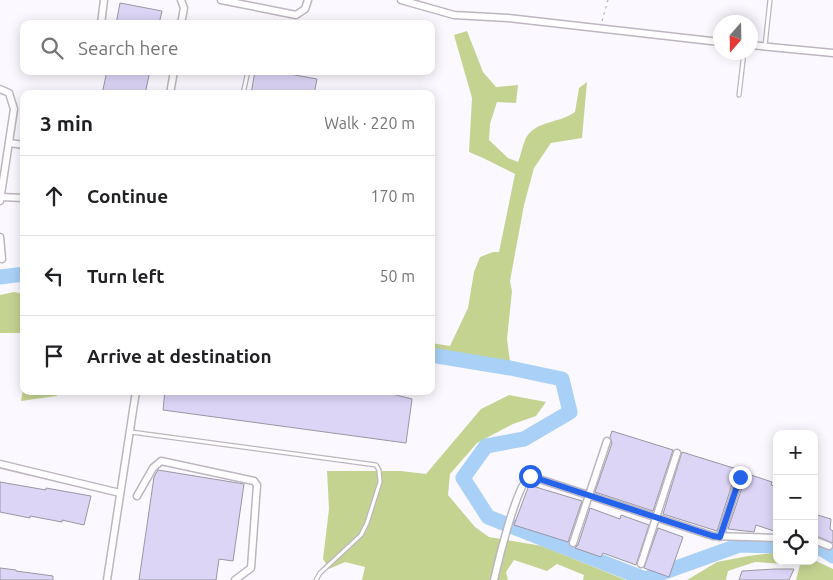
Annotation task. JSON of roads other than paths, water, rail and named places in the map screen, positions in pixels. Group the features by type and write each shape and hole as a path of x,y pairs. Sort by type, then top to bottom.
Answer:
{"street":[{"path":"102,20 104,0"},
{"path":"181,0 184,8 182,20"},
{"path":"220,0 296,15 305,9 308,0"},
{"path":"402,0 454,15 508,18 713,41"},
{"path":"758,46 833,52"},
{"path":"171,90 173,75"},
{"path":"0,89 9,93 14,109 1,199 20,198"},
{"path":"9,143 20,144"},
{"path":"0,237 2,259"},
{"path":"107,580 136,395"},
{"path":"573,543 607,440"},
{"path":"641,564 678,453"},
{"path":"137,496 153,468 161,461 254,480 257,485 251,568 235,580"},
{"path":"0,464 120,493"},
{"path":"494,580 499,553 510,521 523,485 530,476 590,494 713,536 773,538"},
{"path":"720,537 740,477"},
{"path":"818,542 830,546"}],"lane":[{"path":"765,46 770,0"},
{"path":"739,95 743,60"},
{"path":"244,90 247,75"},
{"path":"131,432 376,465 379,470 380,482 367,523 361,535 320,573 316,580"}],"waterway":[{"path":"0,277 20,274"},
{"path":"435,356 562,379 570,412 524,439 486,446 463,478 488,517 645,579 740,545 773,546"},
{"path":"818,548 833,556"}]}
